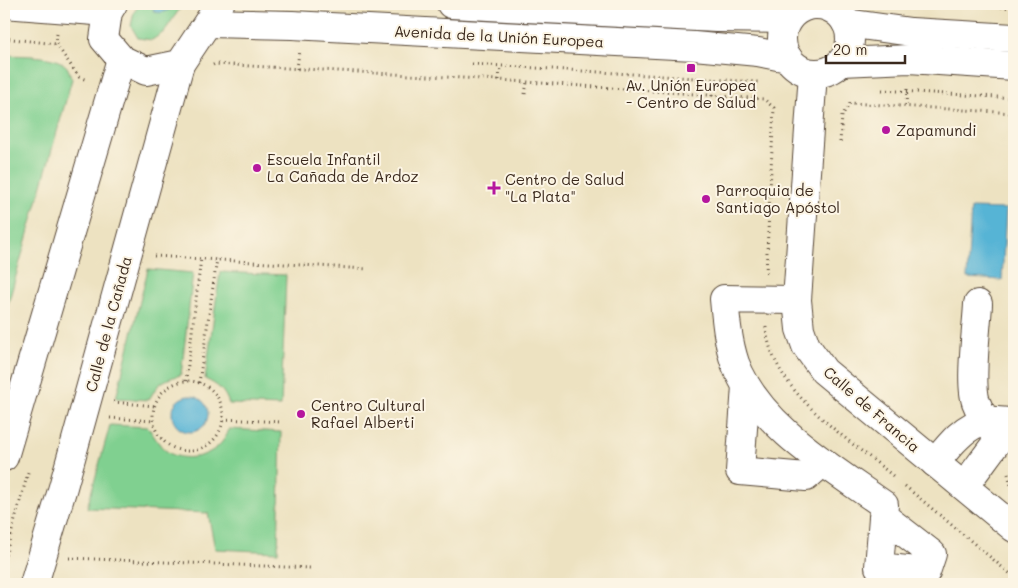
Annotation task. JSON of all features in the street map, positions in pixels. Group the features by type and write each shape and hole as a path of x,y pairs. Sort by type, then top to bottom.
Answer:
{"street":[{"path":"4,4 111,8 104,39 121,59 146,71 180,64"},
{"name":"Avenida de la Unión Europea","path":"450,4 788,20"},
{"path":"817,5 828,7 839,13 846,23 850,43 849,50 842,62 828,71 813,73 795,66 788,58 783,46 783,32 788,20 801,10 817,5"},
{"name":"Avenida de la Unión Europea","path":"214,14 292,25 694,46 758,52 788,58"},
{"name":"Calle de la Cañada","path":"34,584 63,487 180,64 214,14"},
{"path":"846,23 911,32 1014,38"},
{"path":"4,457 10,416 121,59"},
{"path":"842,62 909,59 1014,66"},
{"name":"Calle de Francia","path":"813,73 797,300 800,329 806,346 824,371 1014,528"},
{"path":"797,300 724,299 727,335 735,362 746,386 775,423 823,462 884,506 884,516"},
{"path":"978,304 974,372 975,399 1003,426"},
{"path":"746,386 740,471 806,477 823,462"},
{"path":"935,463 958,437 973,426 1003,426"},
{"path":"964,486 985,459 1003,426"}],"path":[{"path":"956,4 1014,8"},
{"path":"4,38 56,44"},
{"path":"290,51 299,52"},
{"path":"208,69 215,64 527,82 764,99 774,108 774,138"},
{"path":"471,64 767,82"},
{"path":"525,94 527,82"},
{"path":"878,90 1014,98"},
{"path":"840,142 842,116 850,103 1014,113"},
{"path":"146,255 367,269"},
{"path":"186,381 201,258"},
{"path":"199,383 217,259"},
{"path":"186,381 199,383 211,389 218,398 222,408 223,419 219,433 213,442 195,450 185,451 173,447 157,433 154,421 155,406 159,397 175,384 186,381"},
{"path":"107,401 155,406"},
{"path":"102,417 154,421"},
{"path":"223,419 281,422"},
{"path":"1008,472 1011,488 1014,491"},
{"path":"61,557 311,568"}],"green space":[{"path":"140,4 183,4 164,32 152,40 138,38 131,26 134,12"},
{"path":"4,55 38,56 55,60 67,67 72,79 4,318"},
{"path":"148,269 193,273 181,375 161,383 149,400 116,398"},
{"path":"220,272 286,275 281,406 229,404 220,389 205,379"},
{"path":"110,425 148,427 167,452 189,458 198,457 214,450 229,429 281,432 278,552 215,549 208,513 87,508"}],"water":[{"path":"152,4 176,4 169,10 161,13 154,12"},
{"path":"971,208 1006,209 1002,280 967,278"},
{"path":"190,396 202,402 208,414 202,426 190,432 178,426 172,414 178,402"}],"place":[{"name":"Av. Unión Europea - Centro de Salud","path":"691,68"},
{"name":"Zapamundi","path":"886,130"},
{"name":"Escuela Infantil La Cañada de Ardoz","path":"257,168"},
{"name":"Centro de Salud \"La Plata\"","path":"494,188"},
{"name":"Parroquia de Santiago Apóstol","path":"706,199"},
{"name":"Centro Cultural Rafael Alberti","path":"301,414"}]}
